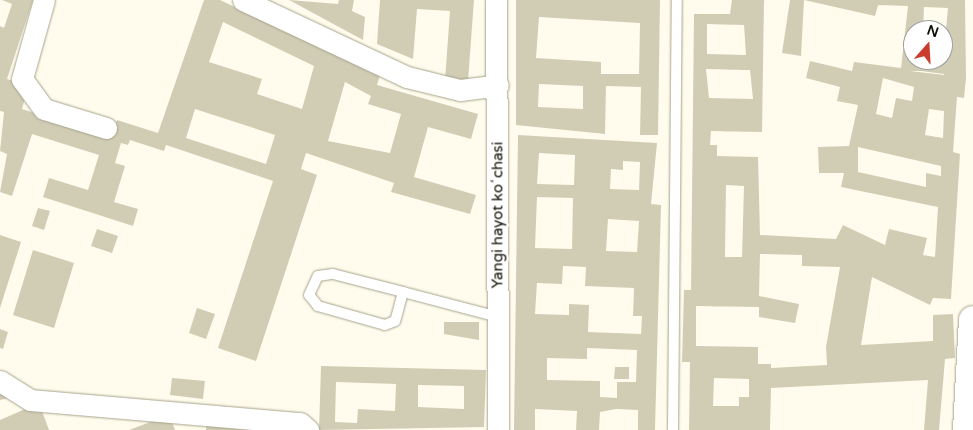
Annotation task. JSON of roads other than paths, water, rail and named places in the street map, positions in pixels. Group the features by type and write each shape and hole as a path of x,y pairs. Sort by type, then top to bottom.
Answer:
{"main road":[{"path":"967,430 973,320"}],"street":[{"path":"44,0 22,79 44,109 106,128"},
{"path":"243,0 277,8 415,80 460,90 498,86"},
{"name":"Yangi hayot koʻchasi","path":"496,0 498,86 498,430"},
{"path":"0,381 30,400 300,423 308,430"}],"lane":[{"path":"673,430 676,0"},
{"path":"403,292 395,321 385,325 318,306 309,295 313,280 324,273 403,292 498,318"}]}
